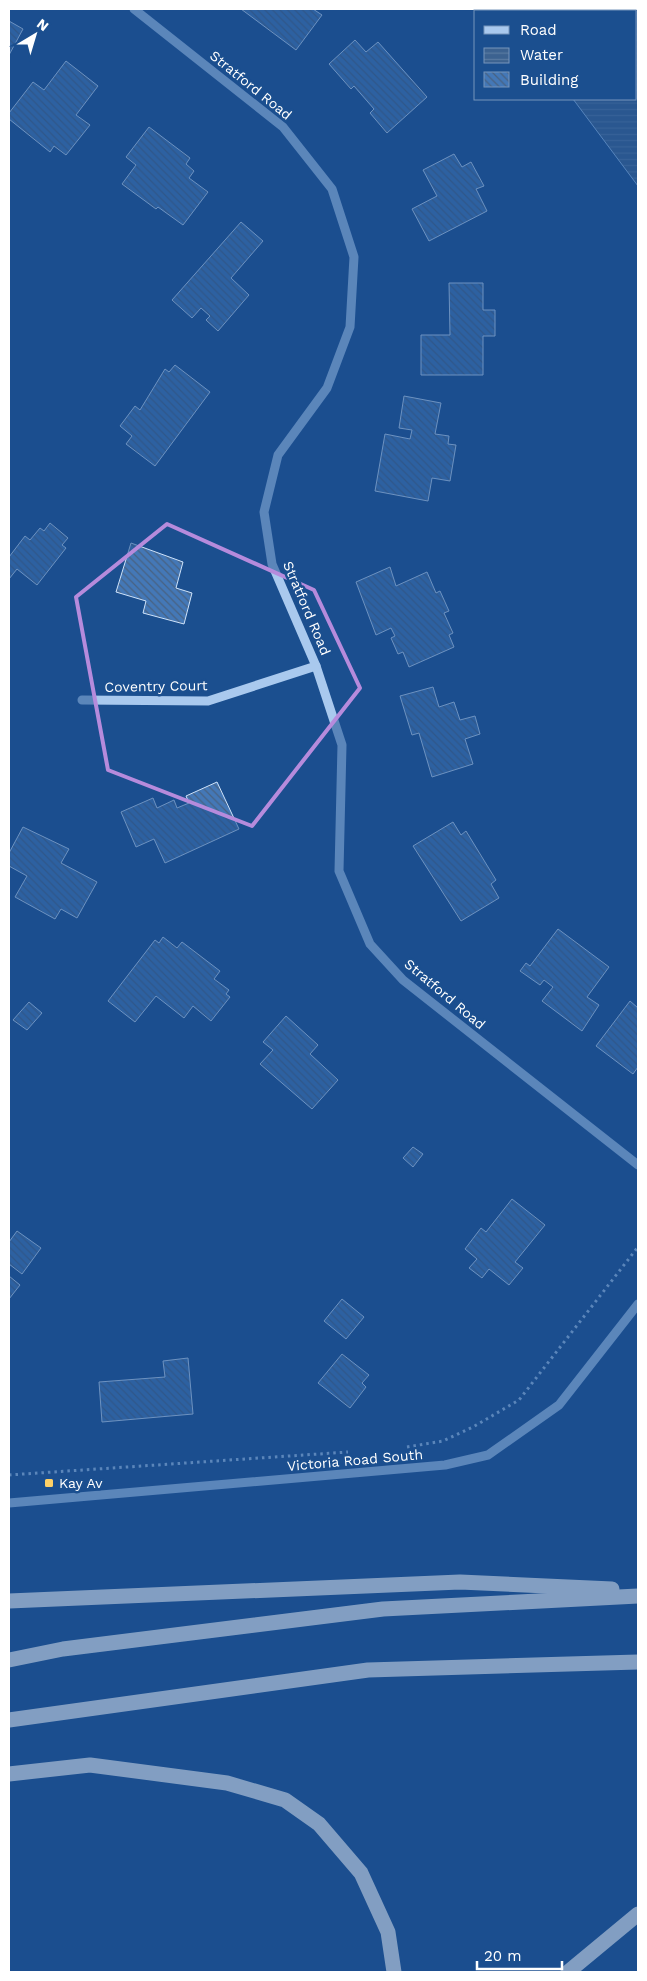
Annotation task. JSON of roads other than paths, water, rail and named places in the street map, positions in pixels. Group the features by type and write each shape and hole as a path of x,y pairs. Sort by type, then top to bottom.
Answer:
{"highway":[{"path":"9,1601 460,1582 638,1590"},
{"path":"9,1660 63,1649 383,1609 638,1596"},
{"path":"9,1720 368,1670 638,1662"},
{"path":"9,1774 90,1765 228,1783 285,1800 319,1824 361,1873 388,1932 394,1972"},
{"path":"568,1972 638,1914"}],"street":[{"name":"Stratford Road","path":"134,9 283,127 332,189 354,257 350,327 327,388 278,455 264,512 272,564 316,666 342,745 339,871 370,944 403,980 638,1165"},
{"name":"Coventry Court","path":"82,700 208,701 316,666"},
{"name":"Victoria Road South","path":"12,1503 446,1465 488,1454 559,1405 638,1304"},
{"path":"9,1494 12,1503"}],"water":[{"path":"638,9 638,186 574,100 637,100 637,10 570,10"}],"place":[{"name":"Kay Av","path":"49,1483"}]}
